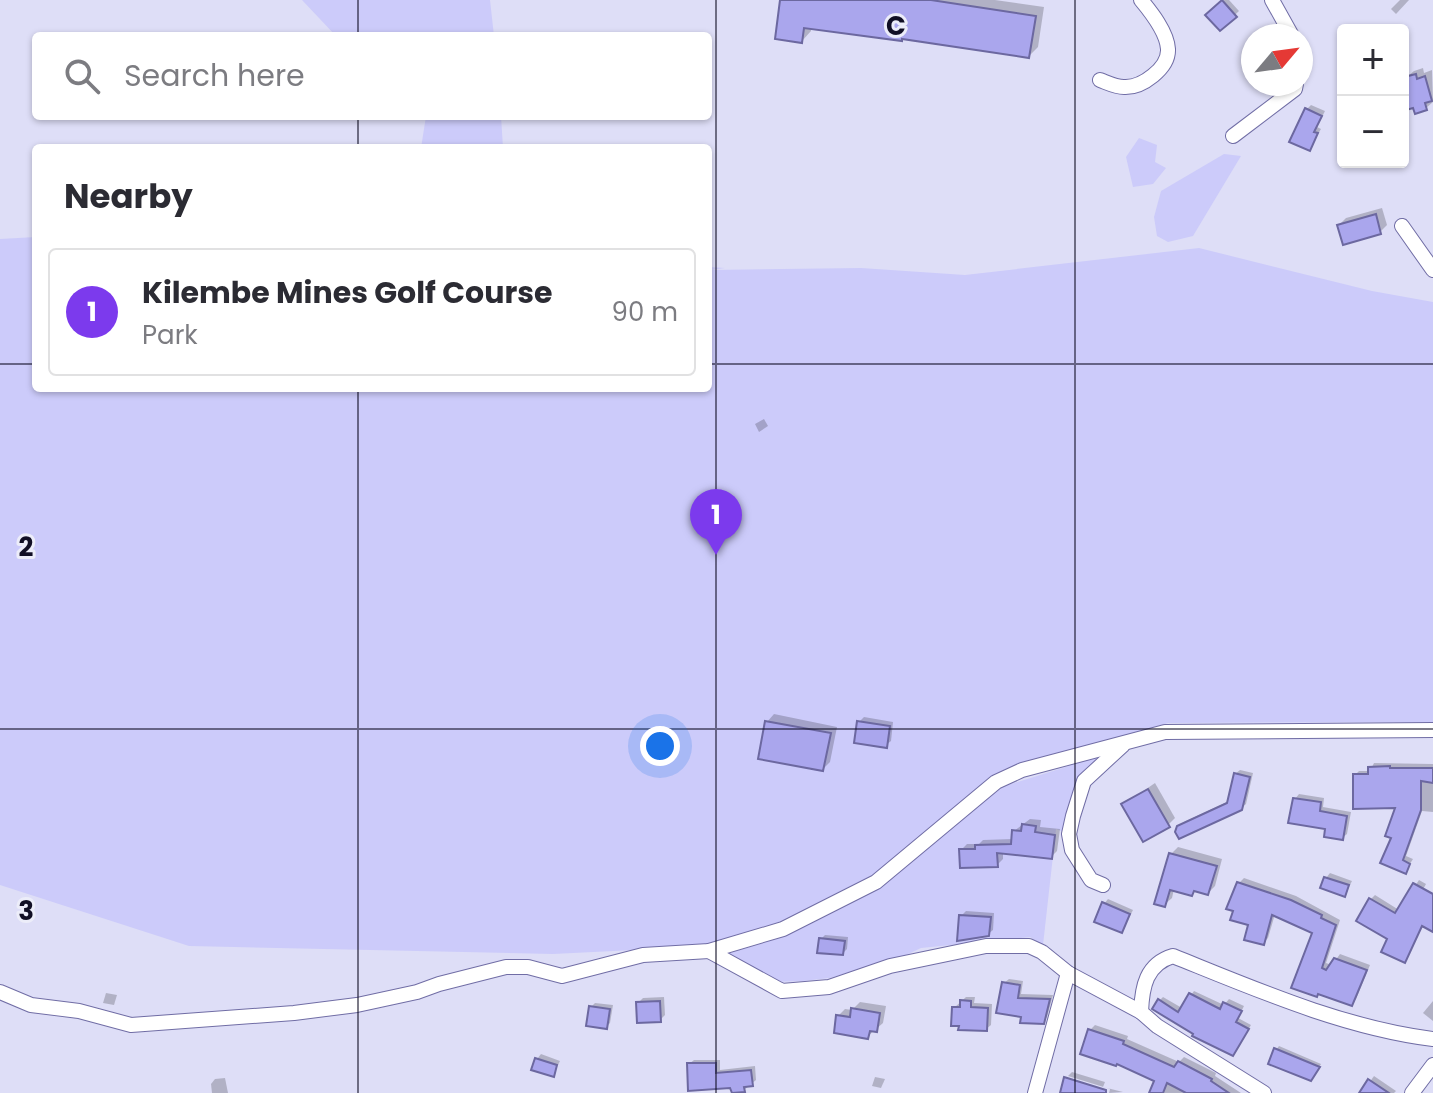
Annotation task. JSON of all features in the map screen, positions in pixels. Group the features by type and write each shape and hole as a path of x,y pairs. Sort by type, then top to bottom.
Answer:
{"street":[{"path":"1100,80 1121,87 1143,83 1162,65 1167,55 1166,42 1141,0"},
{"path":"1272,0 1285,24"},
{"path":"1233,136 1286,96"},
{"path":"1402,226 1433,270"},
{"path":"0,992 31,1005 79,1011 131,1025 294,1013 357,1005 506,967 528,967 562,976 643,955 709,951 783,929 876,882 996,782 1050,762 1165,732 1433,730"},
{"path":"1103,885 1091,880 1072,850 1069,834 1084,781 1127,742"},
{"path":"709,951 782,991 829,987 890,966 986,946 1029,946 1042,952 1068,973 1141,1012 1157,1026 1264,1093"},
{"path":"1141,1012 1142,988 1149,974 1161,960 1173,956 1304,1007 1433,1039"},
{"path":"1035,1093 1068,973"},
{"path":"1412,1093 1433,1065"}],"shaded area":[{"path":"302,0 490,0 494,32 332,32"},
{"path":"425,120 501,120 503,144 422,144"},
{"path":"1139,138 1157,145 1155,162 1166,168 1153,184 1133,187 1126,157"},
{"path":"1224,154 1241,156 1193,236 1168,242 1157,236 1154,217 1161,191"},
{"path":"32,237 32,392 712,392 712,270 861,268 965,275 1199,248 1372,291 1433,302 1433,722 1168,723 995,774 863,884 794,919 695,947 553,954 189,946 0,885 0,239"},
{"path":"1117,751 1083,787 1069,834 1056,829 1043,945 1030,937 921,948 902,957 830,978 771,982 726,954 780,938 880,888 998,788"}],"building":[{"path":"780,0 931,0 1036,16 1029,58 804,28 802,43 775,39"},
{"path":"1222,0 1237,17 1220,31 1205,15"},
{"path":"1416,74 1417,79 1425,76 1432,101 1425,103 1427,110 1415,114 1413,108 1409,109 1409,76"},
{"path":"1305,108 1322,116 1310,151 1289,142"},
{"path":"1376,214 1381,234 1343,245 1337,225"},
{"path":"765,721 831,733 823,771 758,759"},
{"path":"857,721 890,726 887,748 854,743"},
{"path":"1368,767 1433,768 1433,783 1421,781 1421,810 1403,860 1410,864 1406,874 1380,863 1391,838 1385,836 1395,808 1353,809 1353,774 1368,774"},
{"path":"1234,773 1250,777 1242,810 1179,839 1175,832 1177,826 1227,803"},
{"path":"1148,789 1170,827 1143,842 1121,804"},
{"path":"1293,798 1321,802 1320,811 1347,816 1343,840 1324,837 1325,829 1288,823"},
{"path":"1022,824 1036,826 1035,832 1055,835 1052,859 997,853 998,867 960,868 959,849 975,849 975,845 1011,844 1012,830 1021,831"},
{"path":"1169,853 1217,866 1208,895 1194,891 1192,896 1170,890 1165,907 1154,904"},
{"path":"1324,877 1349,885 1345,897 1320,888"},
{"path":"1237,882 1291,900 1336,925 1322,968 1326,970 1334,958 1367,970 1352,1006 1291,988 1312,933 1272,915 1264,945 1244,940 1248,925 1230,920 1233,911 1226,909"},
{"path":"1413,883 1433,894 1433,932 1422,926 1405,963 1381,952 1387,939 1356,921 1369,898 1395,913"},
{"path":"1102,902 1130,914 1122,933 1094,922"},
{"path":"959,915 991,917 989,936 957,941"},
{"path":"819,938 845,941 843,955 817,953"},
{"path":"1002,982 1020,985 1018,998 1050,999 1044,1024 1020,1023 1021,1017 996,1013"},
{"path":"1189,993 1220,1009 1223,1002 1242,1011 1236,1022 1249,1029 1233,1056 1192,1036 1152,1009 1158,999 1178,1012"},
{"path":"960,1000 971,1001 971,1007 988,1008 987,1031 958,1030 959,1026 951,1026 952,1007 960,1007"},
{"path":"660,1001 661,1022 637,1023 636,1002"},
{"path":"589,1006 610,1009 607,1029 586,1026"},
{"path":"851,1008 880,1013 877,1032 870,1031 868,1039 834,1033 836,1015 850,1017"},
{"path":"1088,1029 1124,1041 1123,1044 1174,1067 1178,1061 1212,1079 1229,1093 1186,1093 1167,1083 1163,1093 1149,1093 1154,1081 1117,1064 1080,1054"},
{"path":"1274,1048 1320,1067 1311,1081 1268,1064"},
{"path":"535,1058 557,1065 554,1077 531,1070"},
{"path":"687,1063 716,1063 716,1073 751,1070 753,1086 744,1087 745,1092 732,1093 730,1088 688,1091"},
{"path":"1064,1077 1106,1090 1106,1093 1060,1093"},
{"path":"1368,1079 1389,1093 1359,1093"}],"place":[{"name":"Kilembe Mines Golf Course","path":"716,555"}]}
